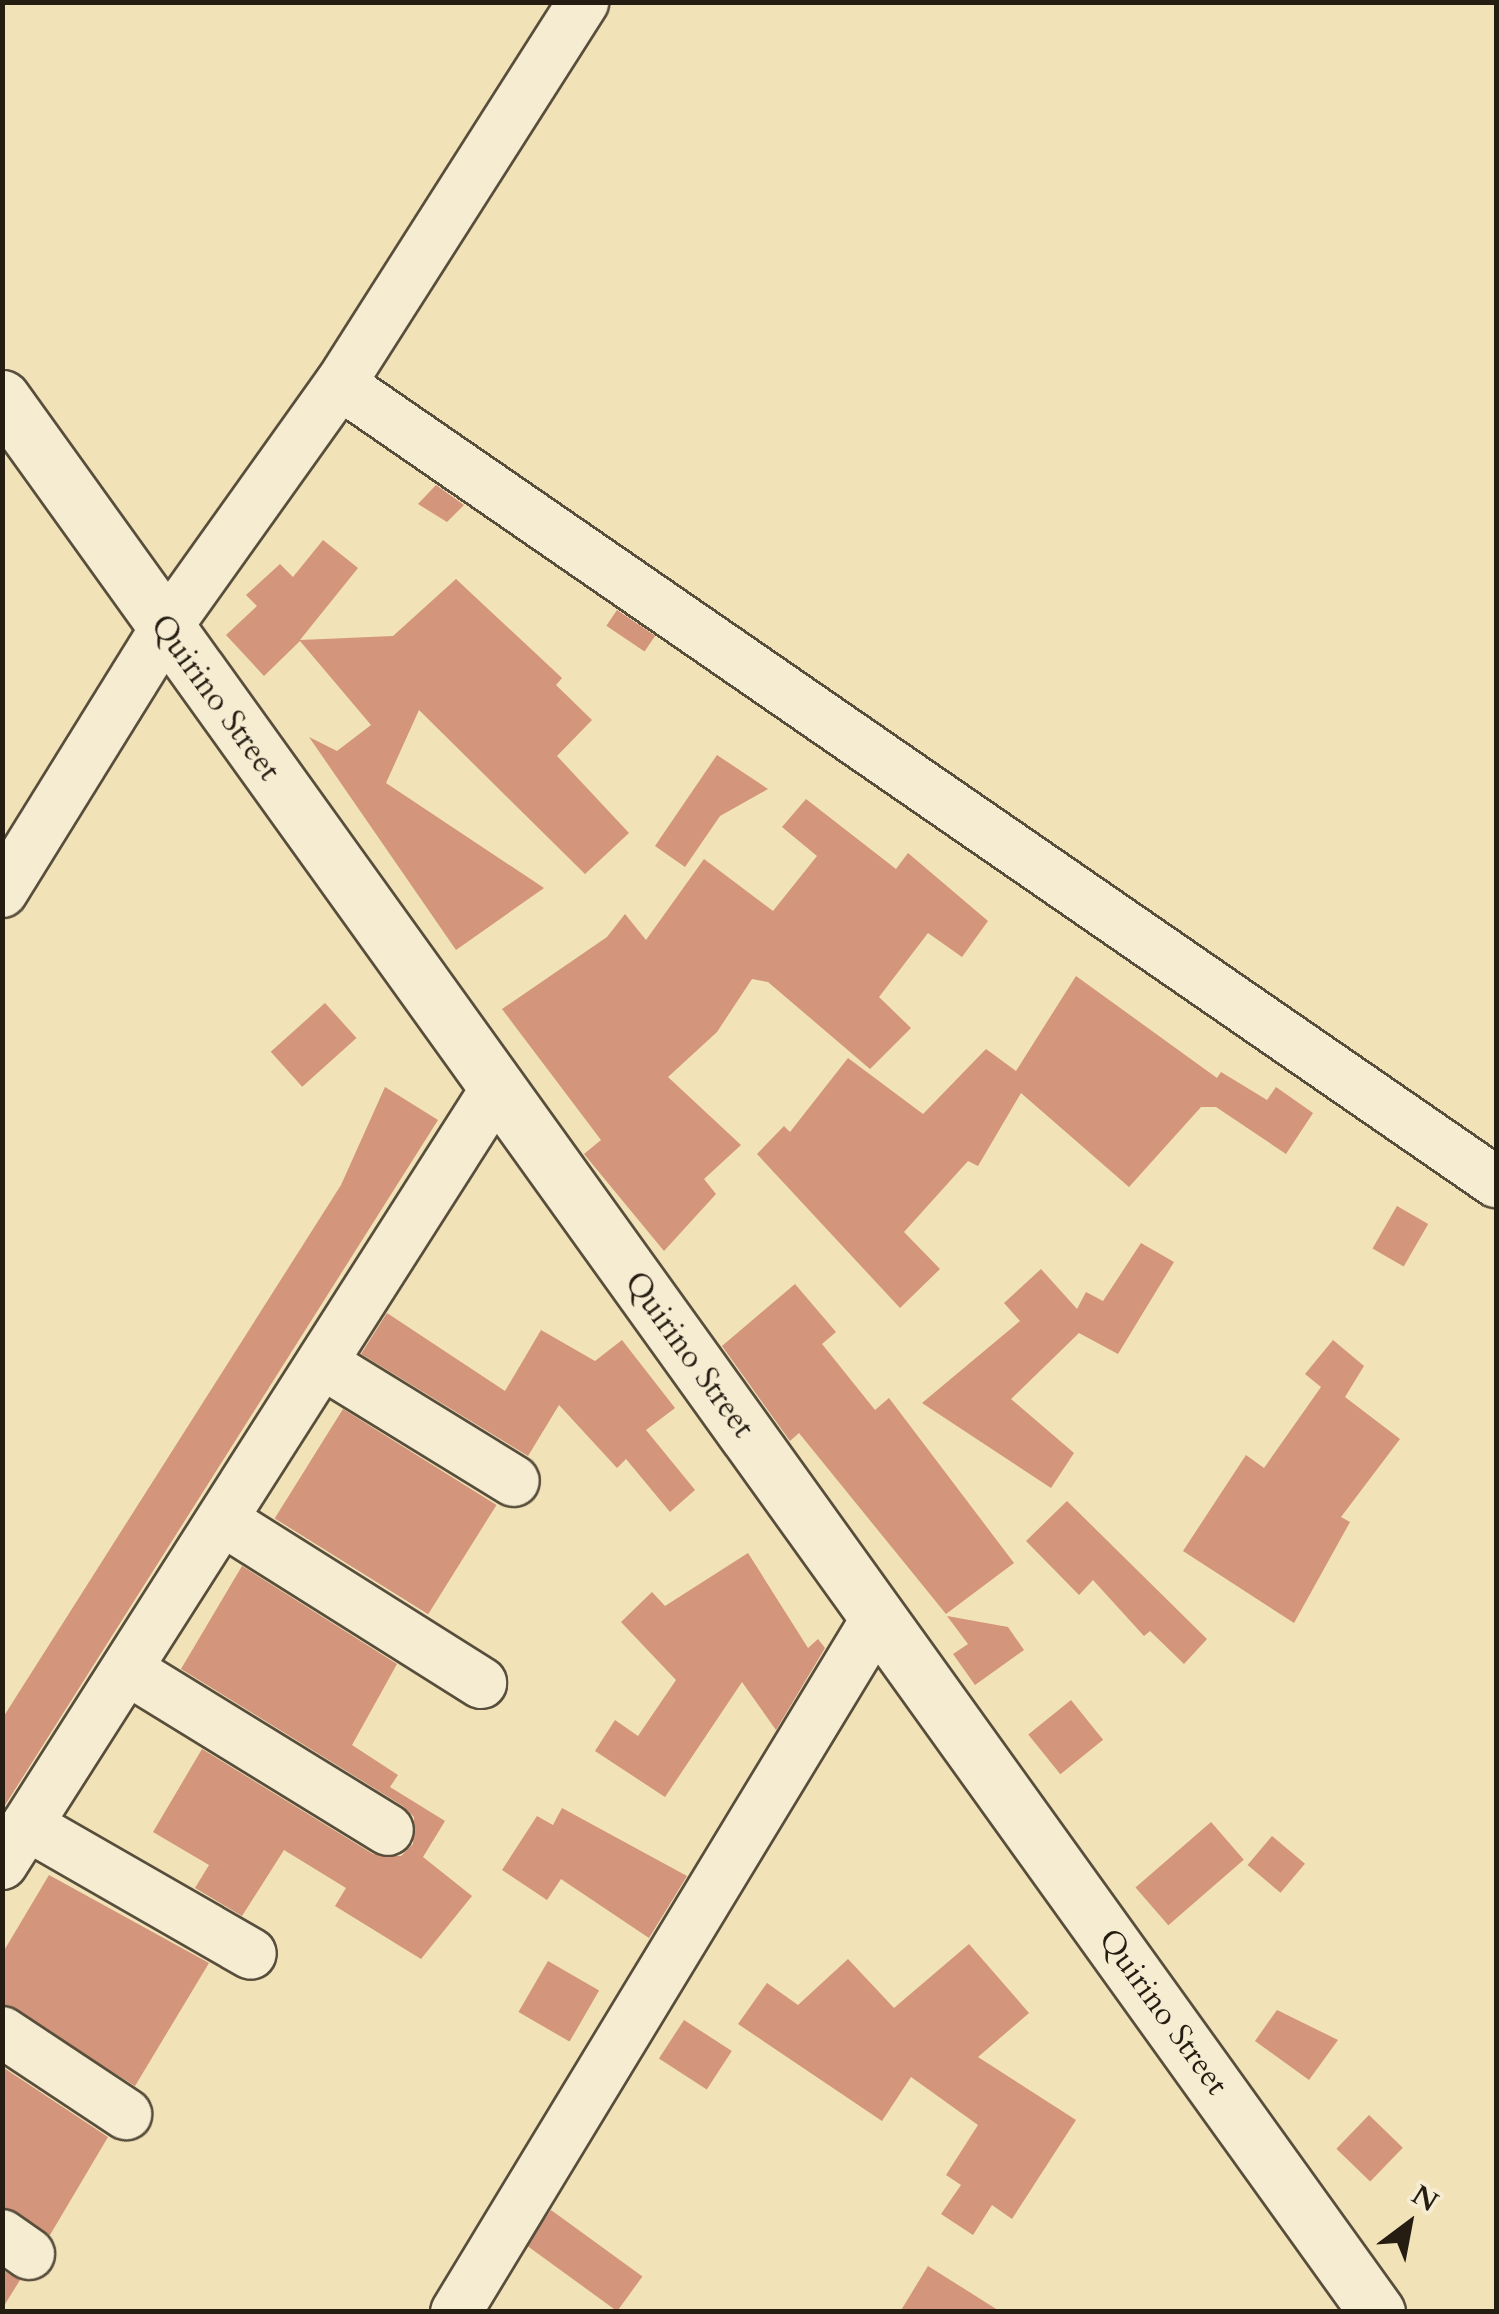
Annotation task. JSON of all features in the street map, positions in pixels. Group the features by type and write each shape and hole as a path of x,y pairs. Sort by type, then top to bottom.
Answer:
{"street":[{"path":"2,892 165,630 340,384 582,2"},
{"path":"340,384 1496,1182"},
{"name":"Quirino Street","path":"2,398 1377,2312"},
{"path":"250,1954 15,1844 496,1090"},
{"path":"322,1362 514,1481"},
{"path":"224,1521 481,1683"},
{"path":"456,2312 879,1615"},
{"path":"128,1670 388,1830"},
{"path":"2,2032 126,2114"}],"building":[{"path":"436,485 464,505 447,522 418,504"},
{"path":"323,540 358,568 300,640 393,636 456,579 562,678 556,685 592,720 557,756 629,833 585,874 419,710 386,783 544,888 456,950 309,737 337,751 371,725 300,641 264,676 226,635 257,606 246,595 280,564 293,577"},
{"path":"617,610 655,636 645,651 606,626"},
{"path":"717,755 768,789 720,816 685,867 655,846"},
{"path":"806,799 896,869 908,853 988,921 962,957 928,933 879,997 911,1028 870,1069 768,982 752,979 717,1032 668,1077 741,1145 704,1179 716,1194 664,1251 584,1154 601,1140 502,1009 607,937 625,914 646,940 704,859 773,911 817,856 782,827"},
{"path":"1076,976 1217,1078 1221,1072 1267,1100 1276,1087 1313,1113 1286,1154 1216,1107 1201,1107 1129,1187 1021,1093 978,1166 968,1161 904,1232 940,1269 900,1308 757,1154 784,1126 790,1132 848,1058 923,1114 986,1049 1016,1071"},
{"path":"325,1003 356,1038 302,1087 271,1052"},
{"path":"385,1087 438,1120 2,1810 2,1719 341,1185"},
{"path":"1397,1206 1428,1224 1404,1266 1372,1248"},
{"path":"1141,1243 1174,1262 1118,1354 1079,1333 1011,1399 1074,1453 1051,1488 922,1403 1020,1321 1004,1303 1041,1269 1077,1309 1086,1292 1103,1301"},
{"path":"795,1284 836,1332 822,1344 875,1410 889,1398 1014,1563 946,1614 799,1433 790,1441 722,1346"},
{"path":"387,1313 505,1391 541,1330 595,1361 622,1340 675,1408 646,1430 695,1490 670,1512 626,1459 617,1468 559,1405 528,1456 361,1354"},
{"path":"1333,1340 1364,1366 1345,1397 1400,1439 1341,1517 1350,1522 1294,1623 1183,1551 1246,1455 1264,1468 1321,1387 1305,1374"},
{"path":"343,1409 496,1505 428,1614 275,1518"},
{"path":"1067,1501 1207,1639 1184,1664 1150,1631 1144,1636 1093,1580 1079,1595 1026,1541"},
{"path":"748,1553 808,1648 818,1639 825,1648 776,1730 742,1682 665,1797 595,1751 615,1720 638,1736 676,1680 621,1622 652,1592 665,1606"},
{"path":"242,1566 397,1664 352,1745 398,1775 390,1787 445,1821 423,1857 472,1896 421,1959 335,1906 346,1888 284,1850 242,1916 195,1888 209,1865 153,1832 202,1749 373,1854 401,1856 413,1844 414,1817 403,1806 181,1669"},
{"path":"947,1616 1008,1627 1024,1650 975,1685 953,1654 968,1644"},
{"path":"1071,1700 1103,1740 1060,1774 1028,1735"},
{"path":"562,1808 687,1876 649,1938 561,1879 547,1900 502,1870 537,1816 553,1825"},
{"path":"1211,1822 1244,1860 1168,1925 1136,1888"},
{"path":"1272,1836 1305,1864 1281,1893 1248,1865"},
{"path":"49,1875 209,1963 135,2086 2,2003 2,1954"},
{"path":"969,1944 1029,2013 978,2057 1076,2120 1012,2219 992,2205 973,2235 941,2214 961,2185 946,2175 978,2125 911,2077 882,2121 738,2024 767,1983 798,2005 848,1959 894,2008"},
{"path":"548,1961 599,1990 570,2042 518,2012"},
{"path":"1277,2010 1338,2040 1309,2080 1255,2041"},
{"path":"684,2020 732,2051 707,2090 659,2059"},
{"path":"4,2068 108,2137 50,2235 2,2207"},
{"path":"1369,2115 1403,2148 1370,2181 1336,2149"},
{"path":"551,2210 642,2276 617,2311 526,2245"},
{"path":"928,2266 1001,2312 900,2312"},
{"path":"2,2270 20,2280 2,2309"}]}
